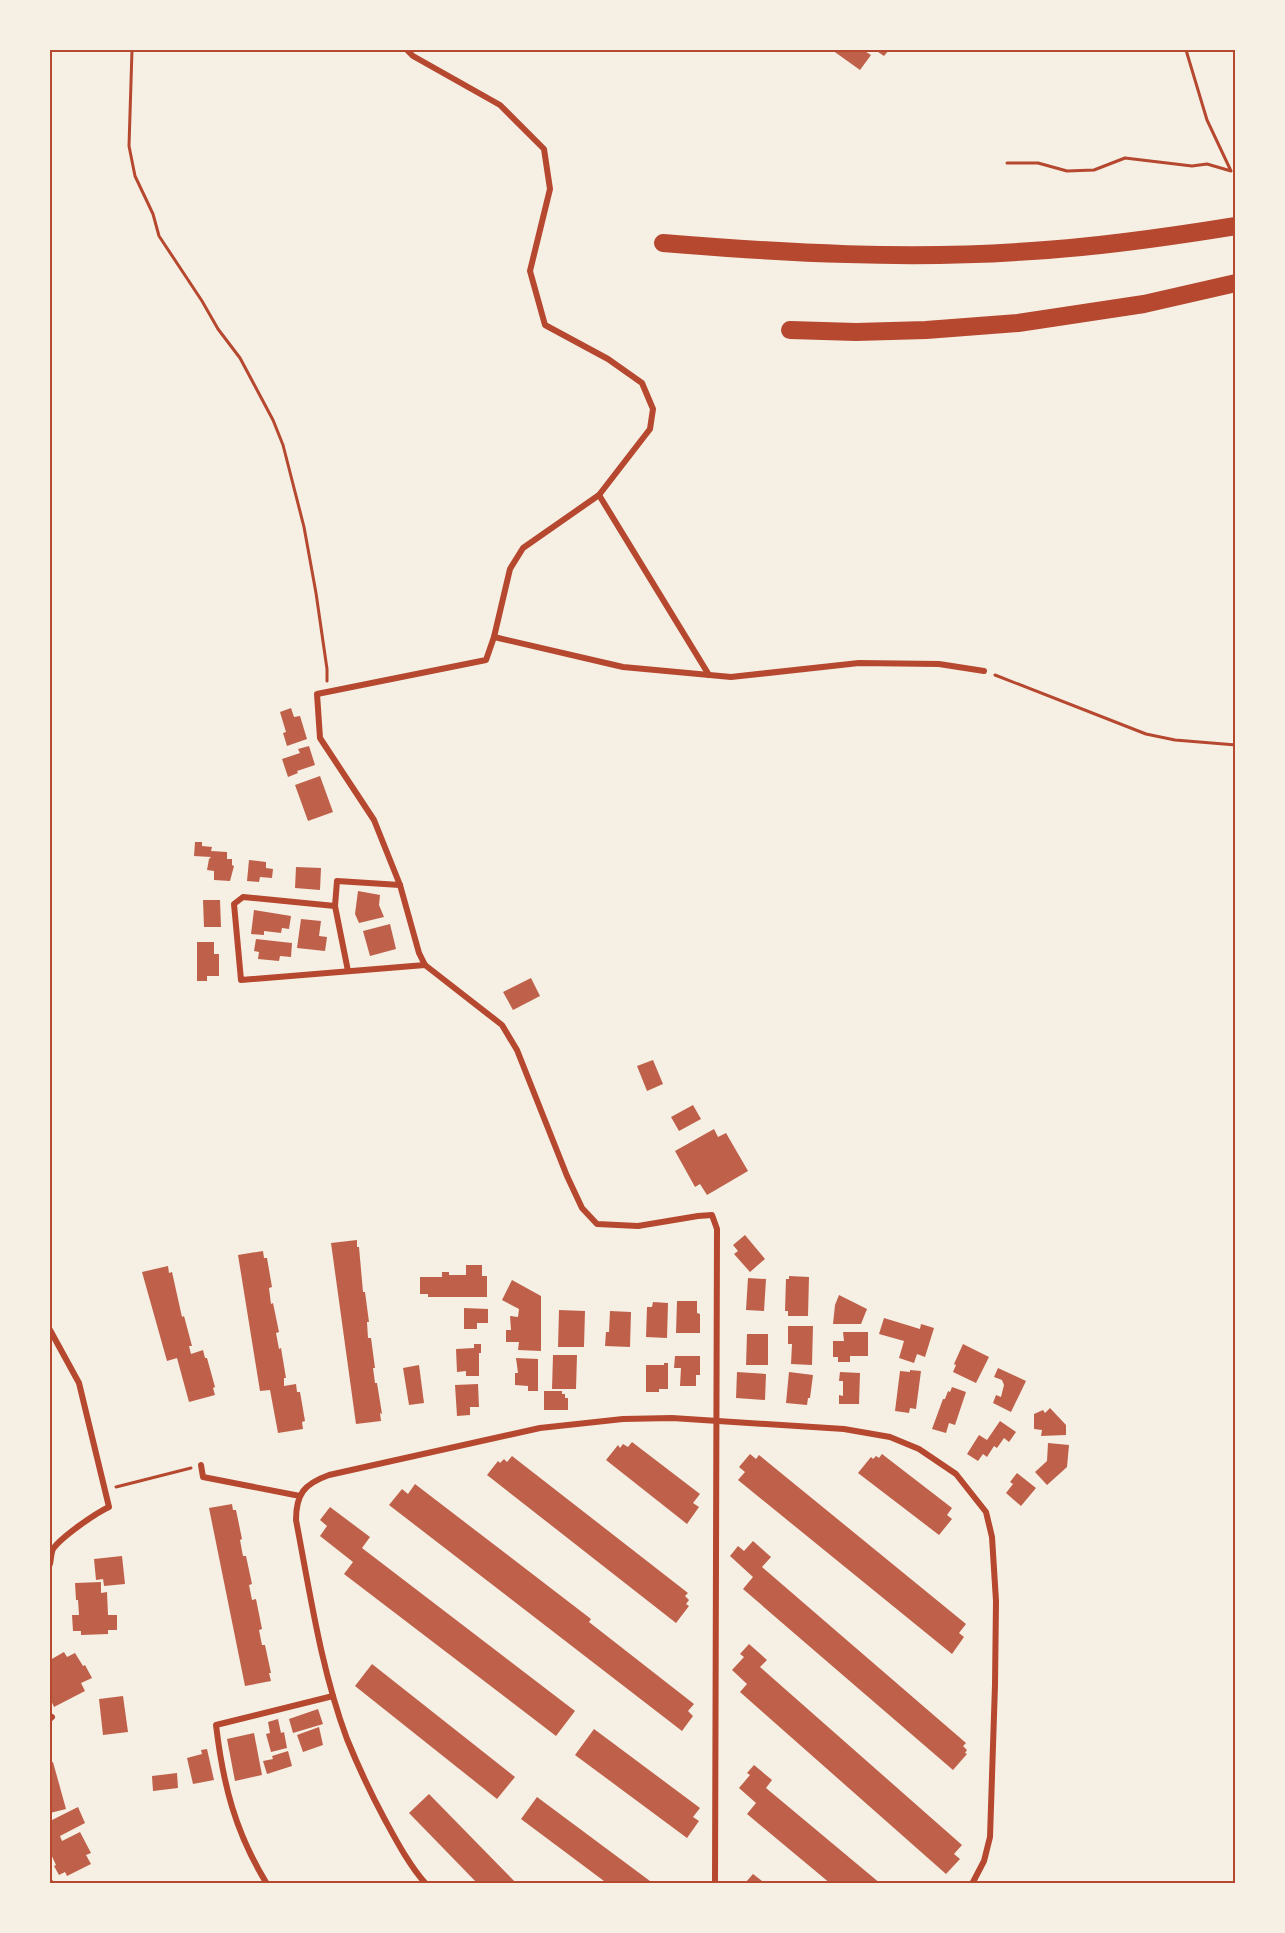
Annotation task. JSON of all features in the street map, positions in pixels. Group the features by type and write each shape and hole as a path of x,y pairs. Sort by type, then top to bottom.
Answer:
{"highway":[{"path":"663,243 789,253 906,255 1031,252 1133,241 1236,226"},
{"path":"790,330 856,333 1018,322 1144,304 1236,283"}],"street":[{"path":"407,50 413,56 500,105 544,148 550,189 530,270 545,324 608,359 642,383 653,409 650,429 598,495 523,548 510,569 494,637 486,660 317,694 320,738 374,820 400,885 419,953 425,965 502,1025 517,1050 582,1208 597,1224 638,1226 711,1215 717,1229 716,1884"},
{"path":"598,495 709,675"},
{"path":"494,637 623,667 731,677 859,663 939,664 984,671"},
{"path":"348,971 335,906 337,881 400,885"},
{"path":"335,906 243,897 234,903 241,980 425,965"},
{"path":"50,1330 79,1383 109,1507 72,1532 53,1550 50,1564"},
{"path":"426,1884 393,1835 369,1789 347,1738 333,1696 318,1634 296,1520 296,1504 300,1496 314,1480 329,1475 540,1428 623,1419 672,1418 844,1429 890,1437 919,1449 956,1474 986,1512 993,1537 996,1601 991,1825 984,1861 972,1884"},
{"path":"201,1465 203,1477 300,1496"},
{"path":"267,1884 254,1863 237,1825 225,1788 216,1725 333,1696"}],"path":[{"path":"132,50 129,146 135,176 153,214 159,236 240,358 280,437 304,527 327,669"},
{"path":"1007,163 1038,163 1067,171 1094,170 1125,158 1192,166 1207,164 1231,171 1207,120 1186,50"},
{"path":"984,671 1146,734 1175,740 1236,745"},
{"path":"106,1490 201,1465"}],"building":[{"path":"832,50 863,50 871,55 860,70"},
{"path":"875,50 889,50 884,56"},
{"path":"291,708 294,717 300,716 307,739 287,746 283,733 286,732 280,712"},
{"path":"309,746 315,765 297,771 298,773 288,777 282,759 300,753 298,749"},
{"path":"320,776 333,812 308,821 295,785"},
{"path":"195,842 202,842 202,846 212,847 211,851 227,852 227,859 232,859 234,866 230,881 214,880 214,871 207,870 211,857 194,856"},
{"path":"249,860 266,862 266,868 273,869 272,878 260,877 259,882 247,881"},
{"path":"296,867 321,868 320,890 295,888"},
{"path":"358,891 380,895 379,905 384,917 359,923 355,914"},
{"path":"203,900 220,900 221,927 204,927"},
{"path":"254,910 291,916 289,929 282,928 281,933 264,931 264,935 251,934"},
{"path":"301,919 321,921 319,936 327,937 325,951 297,948"},
{"path":"390,924 396,949 370,956 363,931"},
{"path":"256,939 292,943 291,957 280,956 279,961 258,959 259,952 254,951"},
{"path":"197,942 214,942 214,954 219,954 219,976 207,976 207,981 197,981"},
{"path":"531,978 540,996 513,1010 503,992"},
{"path":"653,1060 663,1084 647,1091 637,1066"},
{"path":"693,1105 701,1119 679,1131 671,1117"},
{"path":"714,1129 718,1137 726,1133 748,1171 707,1195 700,1184 695,1187 675,1151"},
{"path":"745,1235 765,1259 750,1272 734,1254 738,1251 733,1245"},
{"path":"357,1240 369,1322 367,1322 368,1338 371,1338 375,1383 377,1383 382,1414 380,1413 381,1421 356,1424 331,1243"},
{"path":"263,1251 264,1258 267,1258 272,1287 269,1288 271,1304 273,1303 279,1332 276,1333 286,1378 284,1378 284,1386 296,1384 297,1392 300,1392 305,1421 302,1422 303,1429 278,1433 270,1390 260,1391 238,1255"},
{"path":"466,1265 482,1265 482,1276 487,1276 487,1297 428,1297 428,1294 420,1294 420,1277 442,1277 442,1272 449,1272 449,1275 466,1275"},
{"path":"168,1266 169,1273 172,1272 182,1317 184,1316 192,1346 189,1346 191,1354 203,1350 215,1387 213,1388 215,1395 189,1402 177,1358 167,1361 142,1272"},
{"path":"789,1276 809,1277 808,1316 788,1316 788,1311 785,1311 786,1279 789,1279"},
{"path":"748,1278 766,1279 764,1311 746,1310"},
{"path":"512,1280 541,1296 541,1351 518,1350 519,1342 506,1342 506,1330 511,1330 510,1316 518,1317 519,1309 502,1300"},
{"path":"839,1295 867,1309 861,1324 833,1324 835,1305"},
{"path":"677,1301 697,1301 700,1333 676,1333"},
{"path":"653,1302 668,1303 667,1338 646,1337 647,1307 652,1307"},
{"path":"464,1308 488,1309 488,1323 477,1323 477,1329 464,1329"},
{"path":"559,1310 585,1311 584,1347 558,1347"},
{"path":"610,1311 631,1312 630,1347 605,1346 606,1332 609,1332"},
{"path":"884,1318 920,1329 921,1324 934,1328 925,1357 917,1354 914,1363 899,1358 904,1341 879,1334"},
{"path":"788,1326 813,1326 812,1365 791,1364 792,1344 788,1344"},
{"path":"843,1332 868,1332 868,1356 850,1356 850,1362 838,1362 838,1357 833,1357 833,1341 844,1341"},
{"path":"747,1334 768,1334 768,1365 746,1365"},
{"path":"474,1344 481,1344 479,1376 466,1376 466,1371 457,1372 456,1349 474,1348"},
{"path":"963,1344 989,1357 976,1383 953,1372"},
{"path":"553,1355 577,1355 576,1389 552,1389"},
{"path":"675,1356 700,1356 700,1375 696,1375 696,1386 680,1386 681,1368 674,1368"},
{"path":"516,1358 538,1359 538,1391 528,1391 528,1386 515,1385 515,1373 518,1373"},
{"path":"668,1363 668,1389 646,1392 646,1365 664,1365"},
{"path":"419,1365 424,1403 409,1405 403,1368"},
{"path":"998,1368 1026,1381 1011,1412 993,1403 996,1395 1001,1397 1004,1385 1002,1380 994,1377"},
{"path":"910,1370 921,1371 916,1409 910,1408 909,1413 895,1411 900,1371 910,1372"},
{"path":"737,1372 766,1374 765,1400 736,1398"},
{"path":"789,1372 813,1375 807,1405 786,1403"},
{"path":"840,1372 860,1373 859,1404 839,1404 839,1395 843,1396 843,1381 839,1381"},
{"path":"478,1384 479,1407 470,1407 470,1415 457,1416 455,1385"},
{"path":"952,1387 966,1392 955,1425 949,1423 946,1433 932,1429 943,1399"},
{"path":"544,1391 562,1391 565,1398 568,1398 568,1410 544,1410"},
{"path":"1050,1408 1066,1425 1066,1435 1041,1436 1042,1430 1034,1429 1034,1414 1043,1410 1045,1413"},
{"path":"1000,1421 1016,1432 1009,1442 1004,1438 997,1448 994,1446 987,1457 983,1454 978,1461 967,1454 979,1435 987,1440"},
{"path":"632,1442 700,1494 693,1503 699,1507 687,1524 606,1460 618,1445 620,1448 623,1444 628,1447"},
{"path":"1048,1443 1069,1445 1067,1467 1047,1485 1035,1472 1047,1461"},
{"path":"750,1454 756,1459 759,1455 966,1624 959,1633 964,1637 952,1654 738,1480 745,1472 739,1467"},
{"path":"882,1454 952,1508 947,1515 952,1519 939,1535 858,1473 871,1457 879,1458"},
{"path":"512,1456 688,1593 685,1596 689,1600 686,1604 689,1606 676,1623 487,1475 498,1461 500,1463 504,1459 507,1462"},
{"path":"1017,1473 1036,1488 1021,1506 1006,1493"},
{"path":"415,1484 591,1619 589,1622 694,1704 688,1711 693,1716 682,1731 389,1505 402,1489 408,1494"},
{"path":"232,1504 233,1510 236,1510 243,1556 246,1556 252,1584 249,1585 252,1600 256,1599 262,1629 259,1630 262,1645 265,1645 271,1673 269,1673 271,1681 245,1686 209,1508"},
{"path":"330,1507 370,1537 362,1548 575,1711 556,1736 344,1574 353,1562 320,1536 327,1526 320,1520"},
{"path":"753,1541 771,1557 762,1567 966,1743 963,1746 967,1754 953,1770 743,1589 753,1577 730,1556 738,1546 744,1551"},
{"path":"122,1556 125,1584 104,1586 103,1579 96,1580 94,1559"},
{"path":"101,1582 101,1593 107,1592 108,1615 117,1615 117,1630 108,1630 108,1634 81,1635 81,1631 73,1631 72,1615 79,1615 75,1583"},
{"path":"749,1644 767,1660 760,1667 962,1845 954,1854 960,1859 946,1874 740,1692 747,1684 732,1670 744,1657 740,1654"},
{"path":"64,1652 67,1657 75,1653 92,1678 81,1683 85,1691 54,1707 50,1698 50,1660"},
{"path":"372,1664 515,1777 497,1799 355,1686"},
{"path":"123,1696 128,1732 103,1735 99,1699"},
{"path":"318,1709 323,1724 293,1733 289,1719"},
{"path":"278,1719 281,1733 284,1732 287,1748 271,1752 266,1734 270,1733 268,1722"},
{"path":"319,1727 323,1745 303,1752 297,1735"},
{"path":"594,1729 700,1808 693,1817 699,1821 687,1838 575,1755"},
{"path":"254,1733 262,1775 235,1781 227,1739"},
{"path":"207,1749 214,1780 193,1784 187,1758 202,1754 201,1750"},
{"path":"288,1751 292,1766 267,1774 263,1761 273,1759 272,1756"},
{"path":"53,1762 66,1809 50,1813 50,1763"},
{"path":"754,1765 772,1780 766,1788 881,1884 831,1884 747,1814 756,1803 739,1788 750,1775 747,1773"},
{"path":"177,1773 178,1788 153,1791 152,1776"},
{"path":"429,1794 517,1884 478,1884 409,1813"},
{"path":"537,1797 654,1884 608,1884 521,1819"},
{"path":"78,1807 85,1823 60,1836 62,1841 80,1832 91,1853 86,1855 91,1864 67,1876 65,1872 59,1875 50,1852 50,1821"},
{"path":"753,1874 766,1884 748,1884 746,1882"}]}
